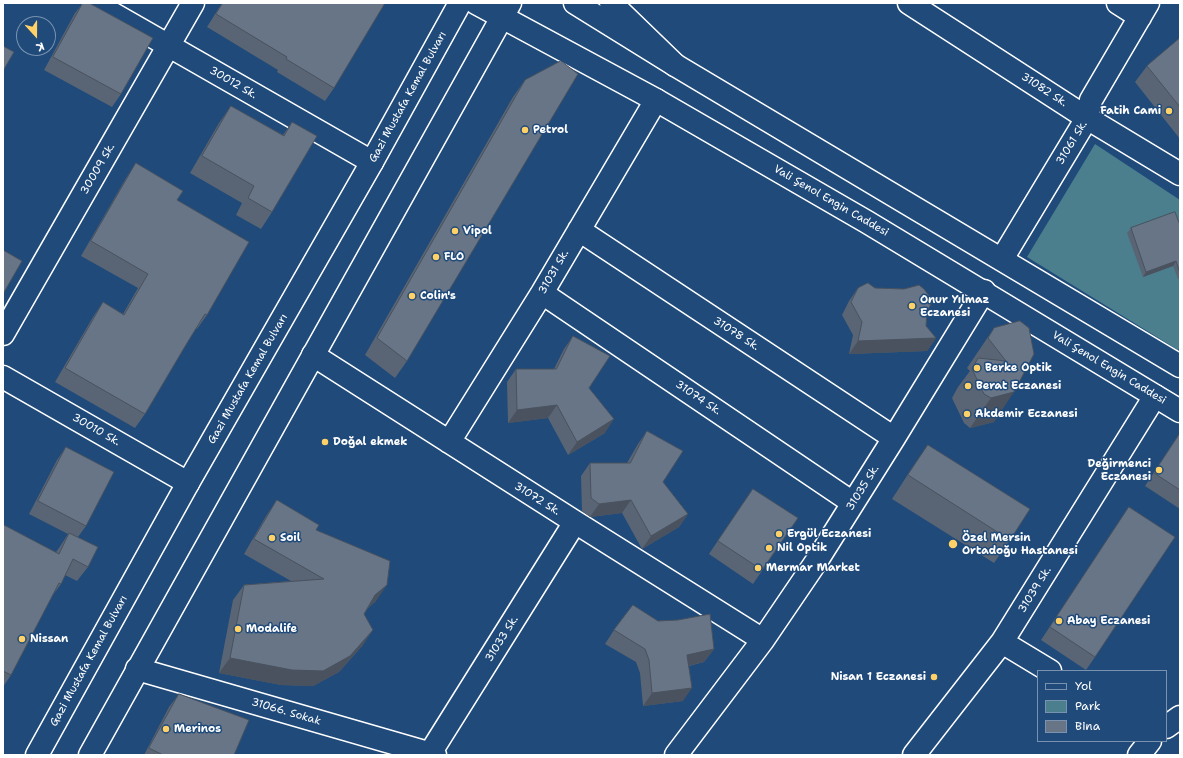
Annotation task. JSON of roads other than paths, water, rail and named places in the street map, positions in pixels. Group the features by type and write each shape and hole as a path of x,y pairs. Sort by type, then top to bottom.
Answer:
{"main road":[{"name":"30012 Sk.","path":"94,3 372,162"},
{"name":"30009 Sk.","path":"3,334 193,3"},
{"name":"Gazi Mustafa Kemal Bulvarı","path":"37,755 188,483 372,162 460,3"},
{"name":"Vali Şenol Engin Caddesi","path":"476,3 506,10 656,100 860,218 1180,411"},
{"path":"575,3 675,66 1180,366"},
{"path":"611,3 675,66"},
{"path":"1118,3 1144,10"},
{"name":"31082 Sk.","path":"922,6 1087,118 1180,174"},
{"path":"90,755 506,10"},
{"name":"31061 Sk.","path":"1002,260 1087,118 1091,100 1144,10"},
{"name":"31031 Sk.","path":"449,442 542,293 656,100"},
{"name":"31078 Sk.","path":"579,230 894,438"},
{"name":"31035 Sk.","path":"676,755 763,640 816,562 984,292"},
{"name":"31074 Sk.","path":"542,293 853,503"},
{"name":"31072 Sk.","path":"313,355 763,640"},
{"name":"30010 Sk.","path":"3,377 188,483"},
{"name":"31039 Sk.","path":"914,755 1002,642 1155,396"},
{"name":"31033 Sk.","path":"432,754 575,522"},
{"path":"1002,642 1048,670"},
{"name":"31066. Sokak","path":"137,669 432,754"},
{"path":"1167,726 1180,717"},
{"path":"1139,755 1149,742"}],"place":[{"name":"Fatih Cami","path":"1169,111"},
{"name":"Petrol","path":"525,130"},
{"name":"Vipol","path":"455,231"},
{"name":"FLO","path":"436,257"},
{"name":"Colin's","path":"412,296"},
{"name":"Onur Yılmaz Eczanesi","path":"912,306"},
{"name":"Berke Optik","path":"977,368"},
{"name":"Berat Eczanesi","path":"968,386"},
{"name":"Akdemir Eczanesi","path":"967,414"},
{"name":"Doğal ekmek","path":"325,442"},
{"name":"Değirmenci Eczanesi","path":"1159,470"},
{"name":"Ergül Eczanesi","path":"779,534"},
{"name":"Soil","path":"272,538"},
{"name":"Özel Mersin Ortadoğu Hastanesi","path":"953,544"},
{"name":"Nil Optik","path":"769,548"},
{"name":"Mermar Market","path":"758,568"},
{"name":"Abay Eczanesi","path":"1059,621"},
{"name":"Modalife","path":"238,629"},
{"name":"Nissan","path":"22,639"},
{"name":"Nisan 1 Eczanesi","path":"934,677"},
{"name":"Merinos","path":"166,729"}]}
